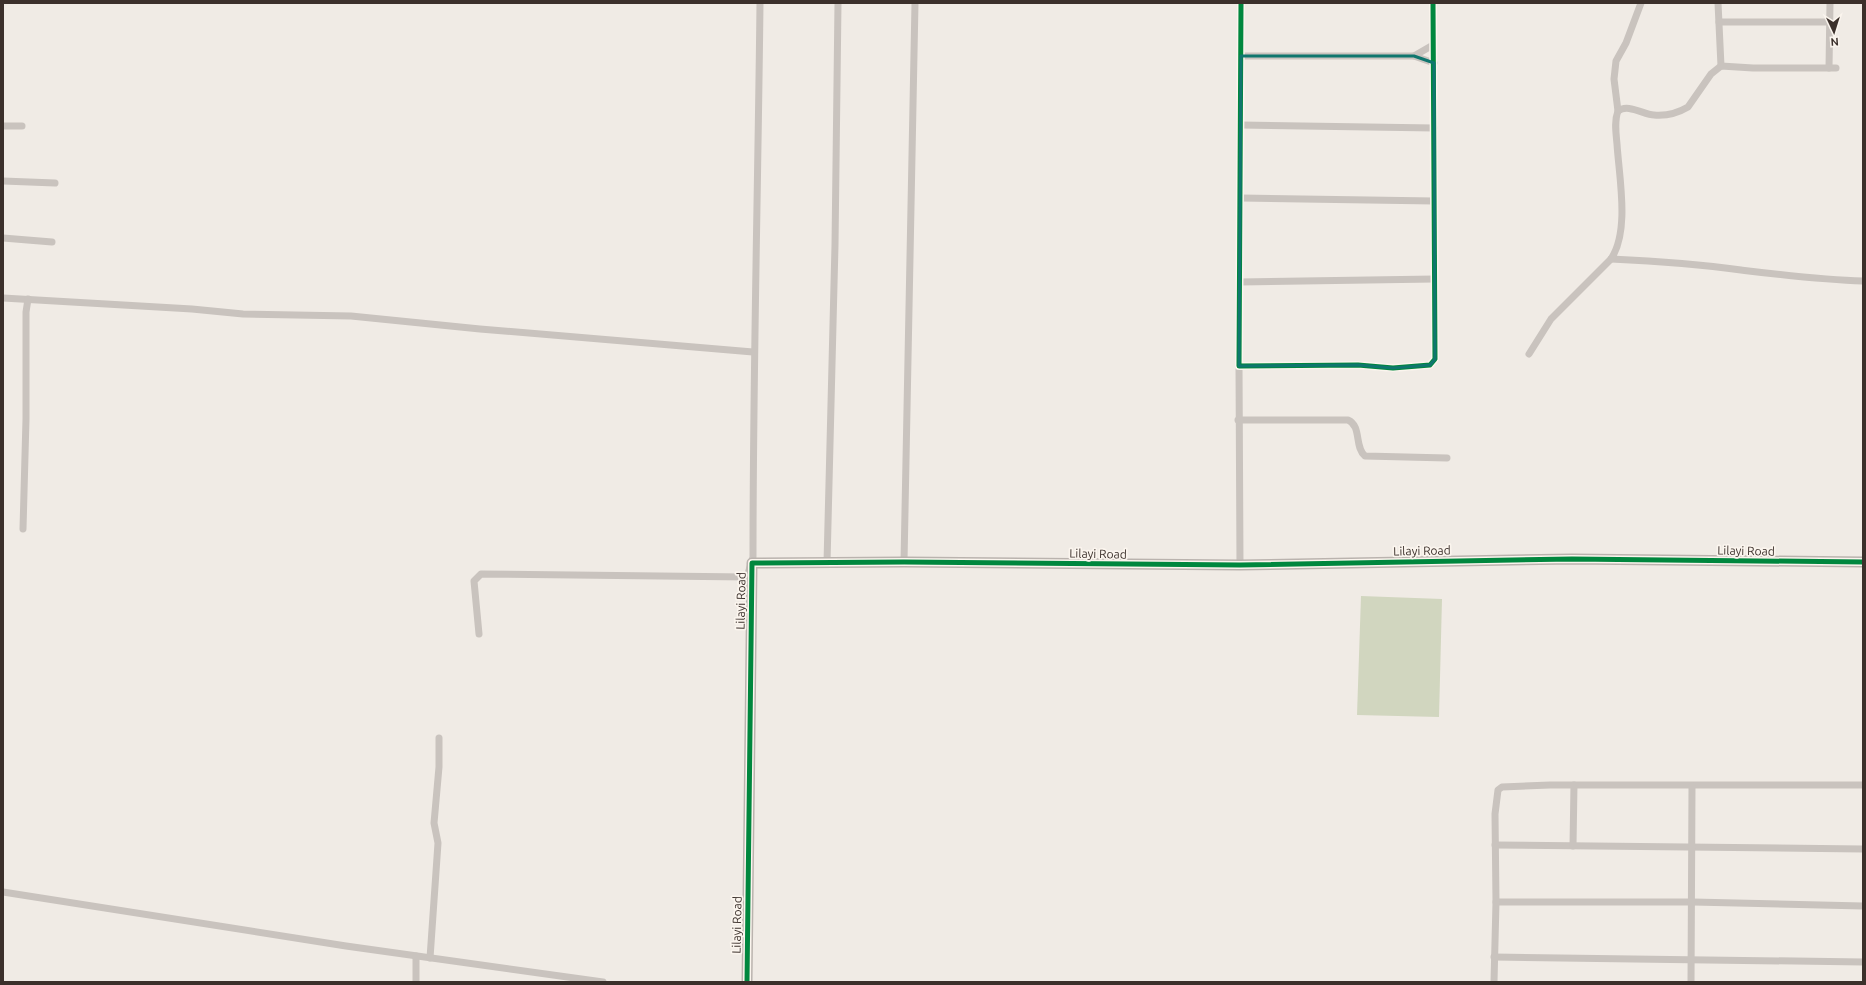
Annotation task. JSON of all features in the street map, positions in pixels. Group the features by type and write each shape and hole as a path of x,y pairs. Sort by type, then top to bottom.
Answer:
{"street":[{"path":"479,634 474,581 481,574 746,577 752,564 760,3"},
{"path":"827,562 835,245 838,3"},
{"path":"904,562 915,3"},
{"path":"1240,565 1238,420 1241,198 1241,3"},
{"path":"1239,366 1358,365 1394,368 1430,365 1436,359 1434,279 1433,3"},
{"path":"1529,354 1551,319 1611,259 1617,250 1621,221 1616,132 1616,115 1618,110 1614,79 1616,60 1626,43 1641,3"},
{"path":"1718,3 1721,66"},
{"path":"1618,110 1628,108 1653,115 1674,113 1683,110 1688,107 1711,74 1721,66 1753,68 1833,68 1830,3"},
{"path":"1719,22 1830,22"},
{"path":"1414,56 1434,45"},
{"path":"1241,56 1414,56 1434,63"},
{"path":"1241,124 1434,128"},
{"path":"3,126 22,126"},
{"path":"3,181 55,184"},
{"path":"1241,198 1434,201"},
{"path":"3,238 52,242"},
{"path":"1611,259 1710,266 1820,279 1863,281"},
{"path":"1240,282 1434,279"},
{"path":"3,298 192,309 243,314 351,316 488,330 754,352"},
{"path":"23,529 26,419 26,312 28,299"},
{"path":"1238,420 1348,420 1352,422 1355,427 1359,448 1364,456 1447,458"},
{"name":"Lilayi Road","path":"747,982 752,564 904,562 1240,565 1572,559 1863,562"},
{"path":"430,958 438,843 434,823 439,767 439,738"},
{"path":"1494,982 1496,902 1495,845 1498,790 1506,786 1574,785 1863,785"},
{"path":"1573,846 1574,785"},
{"path":"1691,982 1693,902 1691,846 1692,786"},
{"path":"1495,845 1863,849"},
{"path":"3,892 416,956 603,982"},
{"path":"1496,902 1693,902 1863,906"},
{"path":"416,956 416,982"},
{"path":"1494,957 1863,962"}],"highlighted area":[{"path":"1241,56 1414,56 1434,63 1435,359 1430,365 1393,368 1358,365 1239,366"}],"green space":[{"path":"1361,596 1442,599 1439,717 1357,715"}],"cycle path":[{"path":"1241,3 1239,366 1358,365 1393,368 1430,365 1435,359 1433,3"},
{"path":"747,982 752,563 904,562 1240,565 1572,559 1863,562"}]}
